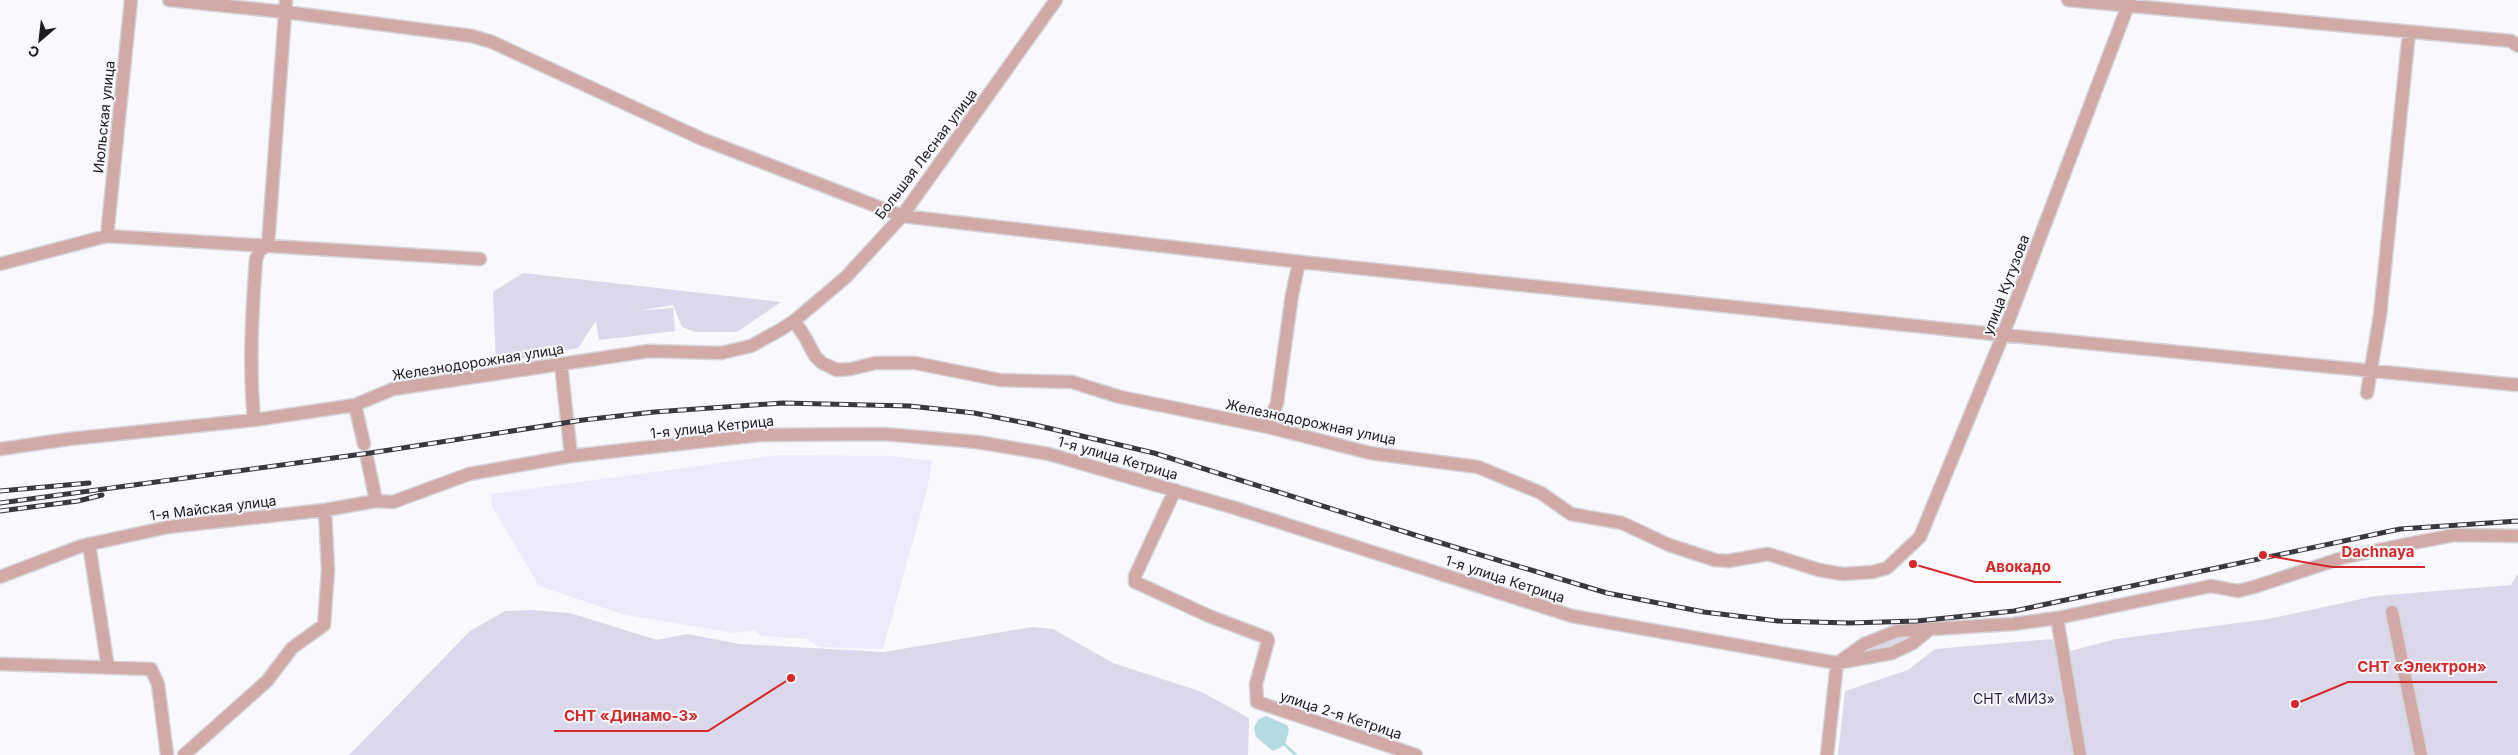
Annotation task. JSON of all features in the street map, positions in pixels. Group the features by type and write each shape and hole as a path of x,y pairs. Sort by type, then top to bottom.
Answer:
{"street":[{"name":"Июльская улица","path":"107,236 130,0"},
{"path":"170,0 285,6 472,36 492,42 702,138 902,216 1300,262 2003,335 2518,385"},
{"name":"Большая Лесная улица","path":"780,330 794,321 846,278 902,216 1056,0"},
{"path":"2068,0 2129,3 2511,41 2518,46"},
{"name":"улица Кутузова","path":"1887,568 1920,537 2003,335 2129,3"},
{"path":"268,245 285,6"},
{"path":"2367,394 2380,315 2410,32"},
{"path":"0,264 107,236 480,259"},
{"path":"254,420 251,388 250,328 256,259 260,250 268,245"},
{"path":"1268,427 1277,403 1292,295 1300,262"},
{"name":"Железнодорожная улица","path":"794,321 806,337 815,356 822,363 837,370 851,369 875,363 914,363 1000,380 1072,382 1120,396 1268,427 1370,453 1486,469 1541,493 1571,514 1622,523 1669,545 1715,560 1728,561 1768,554 1819,570 1843,574 1873,572 1887,568"},
{"name":"Железнодорожная улица","path":"0,449 69,439 254,420 354,405 393,389 649,351 721,353 751,346 780,330"},
{"path":"561,364 571,456"},
{"path":"354,405 364,444"},
{"name":"1-я улица Кетрица","path":"376,501 401,499 469,474 571,456 760,435 884,434 976,442 1049,454 1175,490 1572,616 1837,663"},
{"path":"367,458 376,501"},
{"name":"улица 2-я Кетрица","path":"1175,490 1135,576 1135,582 1209,616 1267,638 1268,641 1256,684 1257,702 1416,755"},
{"name":"1-я Майская улица","path":"0,577 89,544 168,527 325,510 376,501"},
{"path":"184,755 267,681 292,648 324,625 328,570 325,510"},
{"path":"1827,755 1837,663 1864,644 1880,636 1897,631 2013,624 2057,618 2211,586 2238,591 2254,588 2345,558 2455,535 2518,536"},
{"path":"89,544 108,668"},
{"path":"2392,612 2421,755"},
{"path":"2057,618 2080,755"},
{"path":"1837,663 1892,653 1913,643 1930,629"},
{"path":"0,664 151,669 158,684 167,755"}],"shaded area":[{"path":"778,455 891,456 932,461 927,490 883,649 819,647 807,639 761,636 754,630 734,633 625,615 539,586 492,506 491,494"}],"green space":[{"path":"523,273 781,302 737,332 695,332 682,327 673,305 637,311 673,308 675,331 599,340 596,321 578,348 496,363 493,292"},
{"name":"СНТ «МИЗ»","path":"2518,573 2518,755 1838,755 1845,691 1908,670 1935,649 2052,639 2063,653 2116,639 2268,619 2375,596 2511,585"},
{"path":"533,610 570,613 657,640 687,634 740,644 884,652 1032,627 1053,629 1113,663 1202,692 1249,718 1248,755 349,755 470,631 505,611"},
{"path":"1887,638 1903,638 1906,641 1882,652 1873,649 1875,642"}],"water":[{"path":"1266,716 1287,725 1289,730 1285,745 1273,751 1256,737 1254,728 1258,720"}],"waterway":[{"path":"1285,745 1296,755"}],"railway":[{"path":"0,503 370,453 583,420 654,412 783,403 910,406 974,413 1031,424 1154,453 1607,593 1704,612 1778,621 1849,623 1917,621 2014,611 2400,529 2518,521"},
{"path":"0,491 89,483"},
{"path":"0,511 78,501 102,495"}],"place":[{"name":"Dachnaya","path":"2263,555"},
{"name":"Авокадо","path":"1913,564"},
{"name":"СНТ «Динамо-3»","path":"791,678"},
{"name":"СНТ «Электрон»","path":"2295,704"}]}
